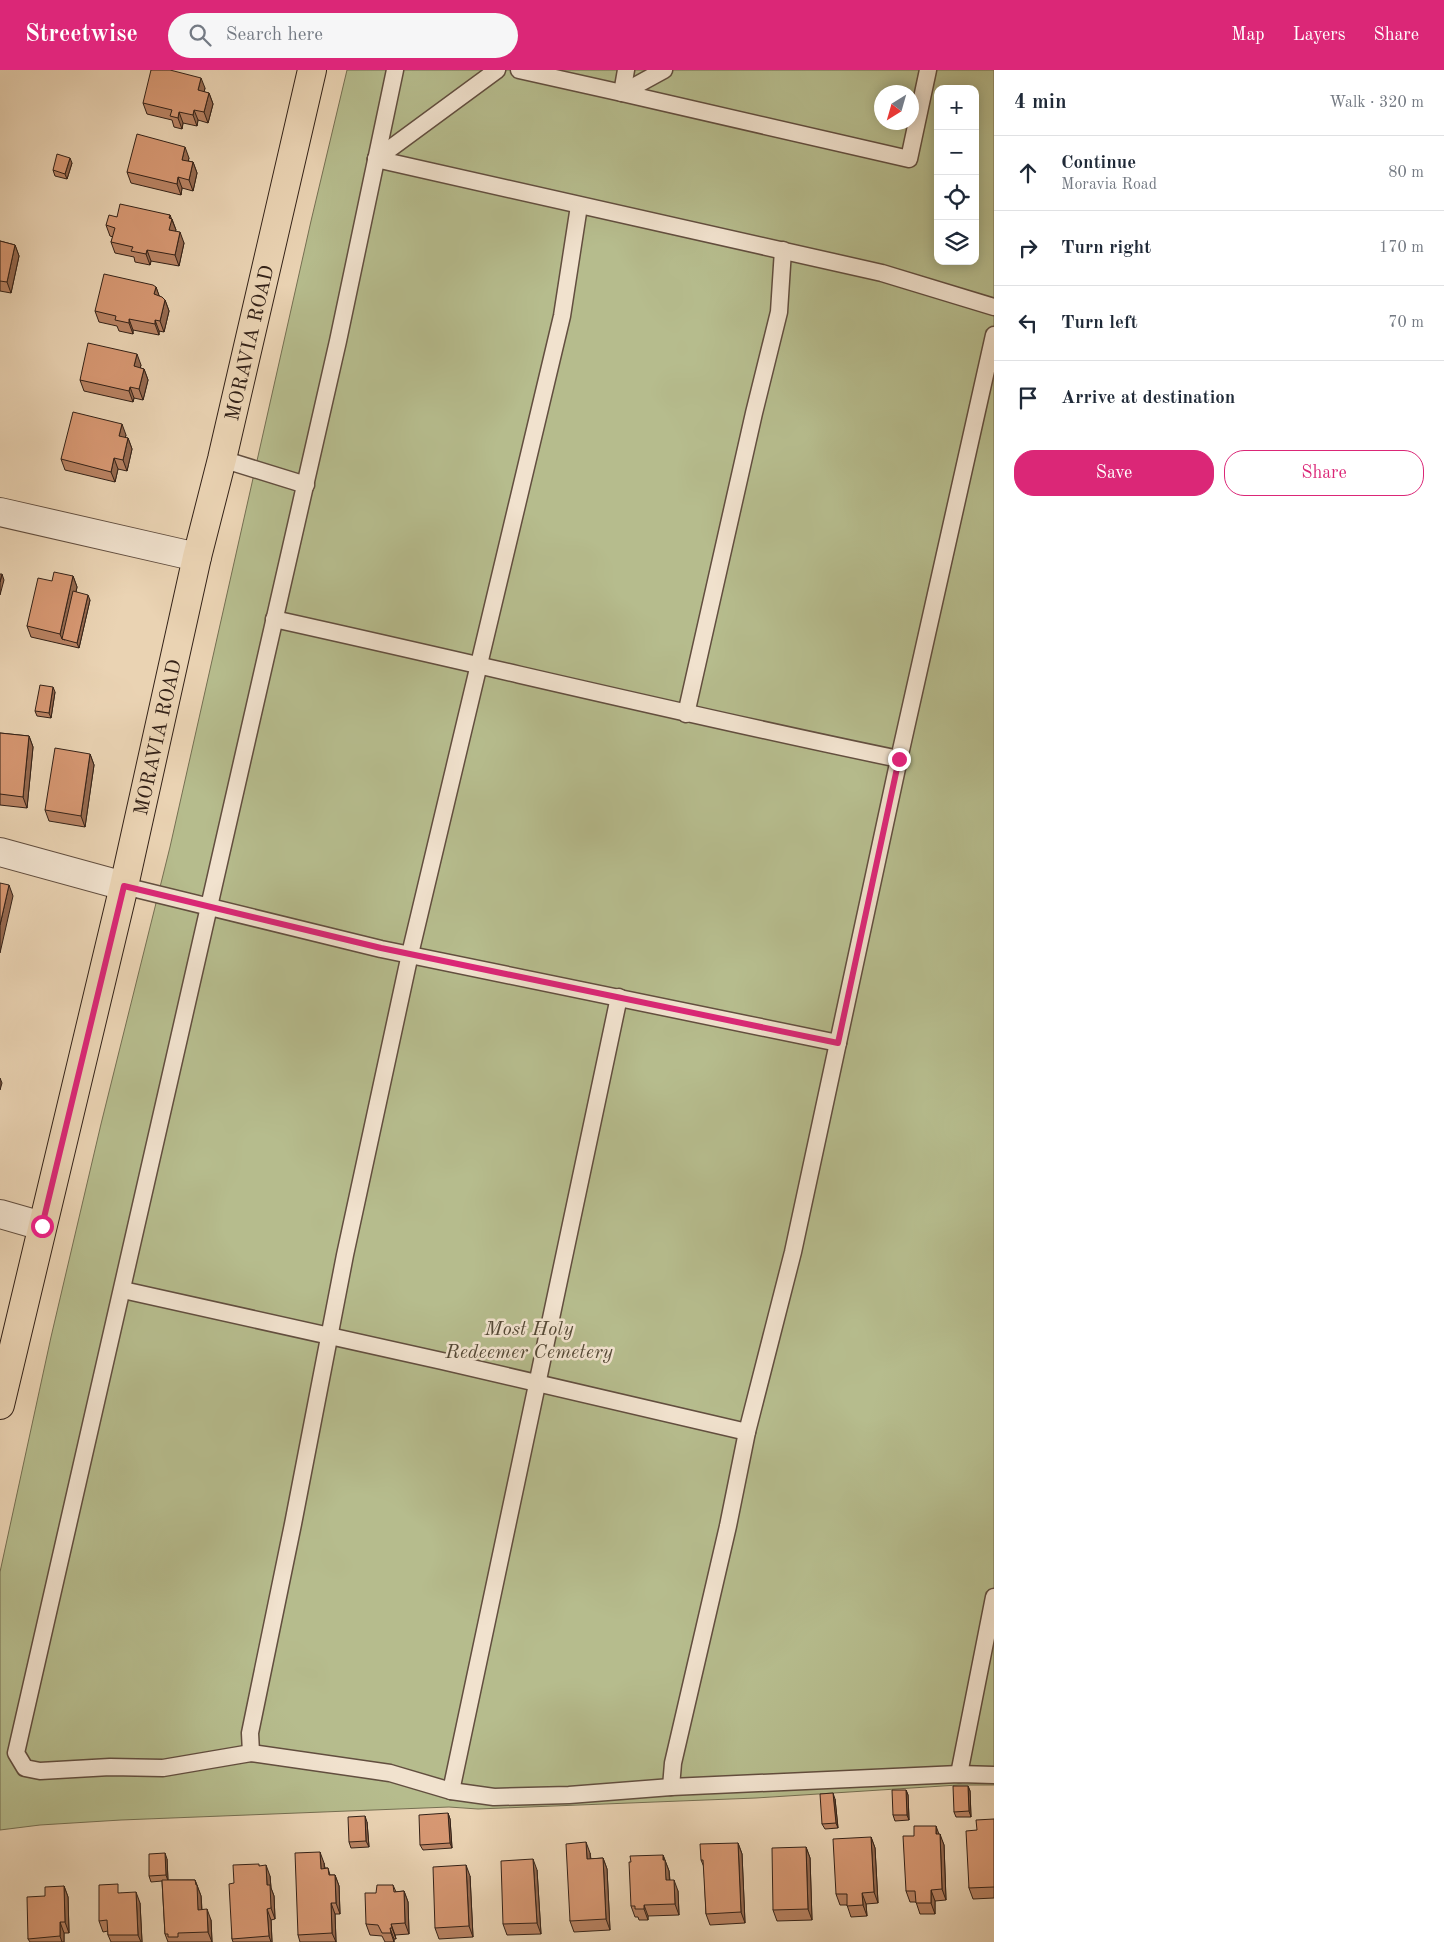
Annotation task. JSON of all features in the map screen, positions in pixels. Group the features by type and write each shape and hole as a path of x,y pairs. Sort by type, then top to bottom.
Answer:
{"main road":[{"name":"MORAVIA ROAD","path":"0,1405 124,886 197,557 222,459 312,70"}],"street":[{"path":"0,512 197,557"},
{"path":"0,852 124,886"},
{"path":"0,1214 42,1226"}],"lane":[{"path":"395,70 306,485 208,906 123,1290 16,1753 25,1768 40,1771 163,1768 252,1753 390,1773 451,1791 494,1797 569,1795 671,1787 959,1774 994,1775"},
{"path":"376,159 497,70"},
{"path":"519,70 909,159 928,70"},
{"path":"622,94 626,70"},
{"path":"622,94 664,70"},
{"path":"376,159 882,273 994,306"},
{"path":"252,1753 250,1733 345,1255 410,954 562,316 579,206"},
{"path":"686,714 779,312 783,250"},
{"path":"671,1787 673,1763 728,1526 747,1432 793,1252 899,759 994,335"},
{"path":"222,459 306,485"},
{"path":"274,619 479,664 686,714 899,759"},
{"path":"124,886 410,954 838,1043"},
{"path":"451,1791 619,997"},
{"path":"123,1290 747,1432"},
{"path":"959,1774 994,1597"}],"green space":[{"name":"Most Holy Redeemer Cemetery","path":"347,70 994,70 994,1785 958,1785 756,1798 478,1809 449,1807 121,1820 40,1825 0,1830 0,1572 51,1337 101,1124 170,847 311,221"}],"building":[{"path":"151,70 170,70 201,78 198,90 209,93 204,112 194,110 193,115 179,112 178,118 170,116 172,110 143,103"},
{"path":"137,134 185,147 182,160 193,162 189,180 178,177 177,184 127,172"},
{"path":"57,154 70,158 65,174 53,170"},
{"path":"120,204 170,215 169,218 172,219 169,230 180,232 175,255 147,250 146,254 131,251 133,247 111,242 115,228 106,225 109,215 117,217"},
{"path":"0,241 15,245 7,282 0,281"},
{"path":"104,274 156,287 154,294 165,300 160,321 155,320 155,324 129,319 129,323 115,320 116,316 95,311"},
{"path":"88,343 137,354 134,366 144,369 139,389 130,387 129,391 80,380"},
{"path":"73,412 122,424 119,436 128,438 123,460 114,458 111,472 61,459"},
{"path":"54,572 73,576 60,634 27,626 38,578 52,581"},
{"path":"73,591 88,595 77,643 62,639"},
{"path":"40,685 53,687 49,713 35,711"},
{"path":"0,733 29,736 23,797 0,794"},
{"path":"55,748 90,754 81,816 45,810"},
{"path":"0,883 9,885 0,925"},
{"path":"953,1786 968,1786 969,1811 954,1812"},
{"path":"892,1790 906,1790 907,1815 893,1815"},
{"path":"833,1793 836,1823 822,1824 820,1794"},
{"path":"448,1813 450,1843 420,1845 419,1815"},
{"path":"365,1816 366,1841 349,1842 348,1817"},
{"path":"994,1819 994,1887 969,1888 966,1831 977,1830 976,1820"},
{"path":"914,1826 936,1826 936,1834 940,1834 942,1889 931,1890 931,1903 916,1903 915,1891 906,1891 903,1836 914,1836"},
{"path":"871,1837 874,1892 862,1893 863,1905 847,1906 847,1894 836,1894 833,1839"},
{"path":"586,1842 587,1859 603,1858 606,1919 570,1921 566,1844"},
{"path":"738,1843 741,1912 706,1914 703,1860 701,1860 700,1844"},
{"path":"806,1847 808,1909 773,1910 772,1848"},
{"path":"320,1852 321,1869 328,1868 329,1875 335,1875 336,1903 331,1903 332,1933 298,1935 295,1853"},
{"path":"165,1853 166,1875 149,1876 149,1854"},
{"path":"663,1855 666,1880 674,1880 675,1904 644,1905 644,1909 635,1909 635,1906 631,1906 630,1856"},
{"path":"533,1859 537,1923 503,1924 501,1861"},
{"path":"259,1864 259,1866 266,1865 267,1885 270,1885 271,1908 267,1909 269,1936 232,1939 229,1884 234,1883 233,1865"},
{"path":"466,1865 469,1926 435,1928 433,1867"},
{"path":"162,1880 195,1880 198,1910 207,1909 208,1932 178,1933 178,1937 168,1937 168,1934 165,1934"},
{"path":"118,1884 118,1893 136,1892 138,1935 108,1935 107,1920 99,1921 99,1885"},
{"path":"377,1885 393,1885 394,1892 404,1891 405,1923 391,1924 391,1933 382,1933 378,1925 366,1924 365,1893 376,1893"},
{"path":"64,1886 65,1922 60,1922 60,1936 28,1939 27,1897 45,1896 45,1887"}],"route":[{"path":"42,1226 124,886 381,948 838,1043 899,759"}]}
